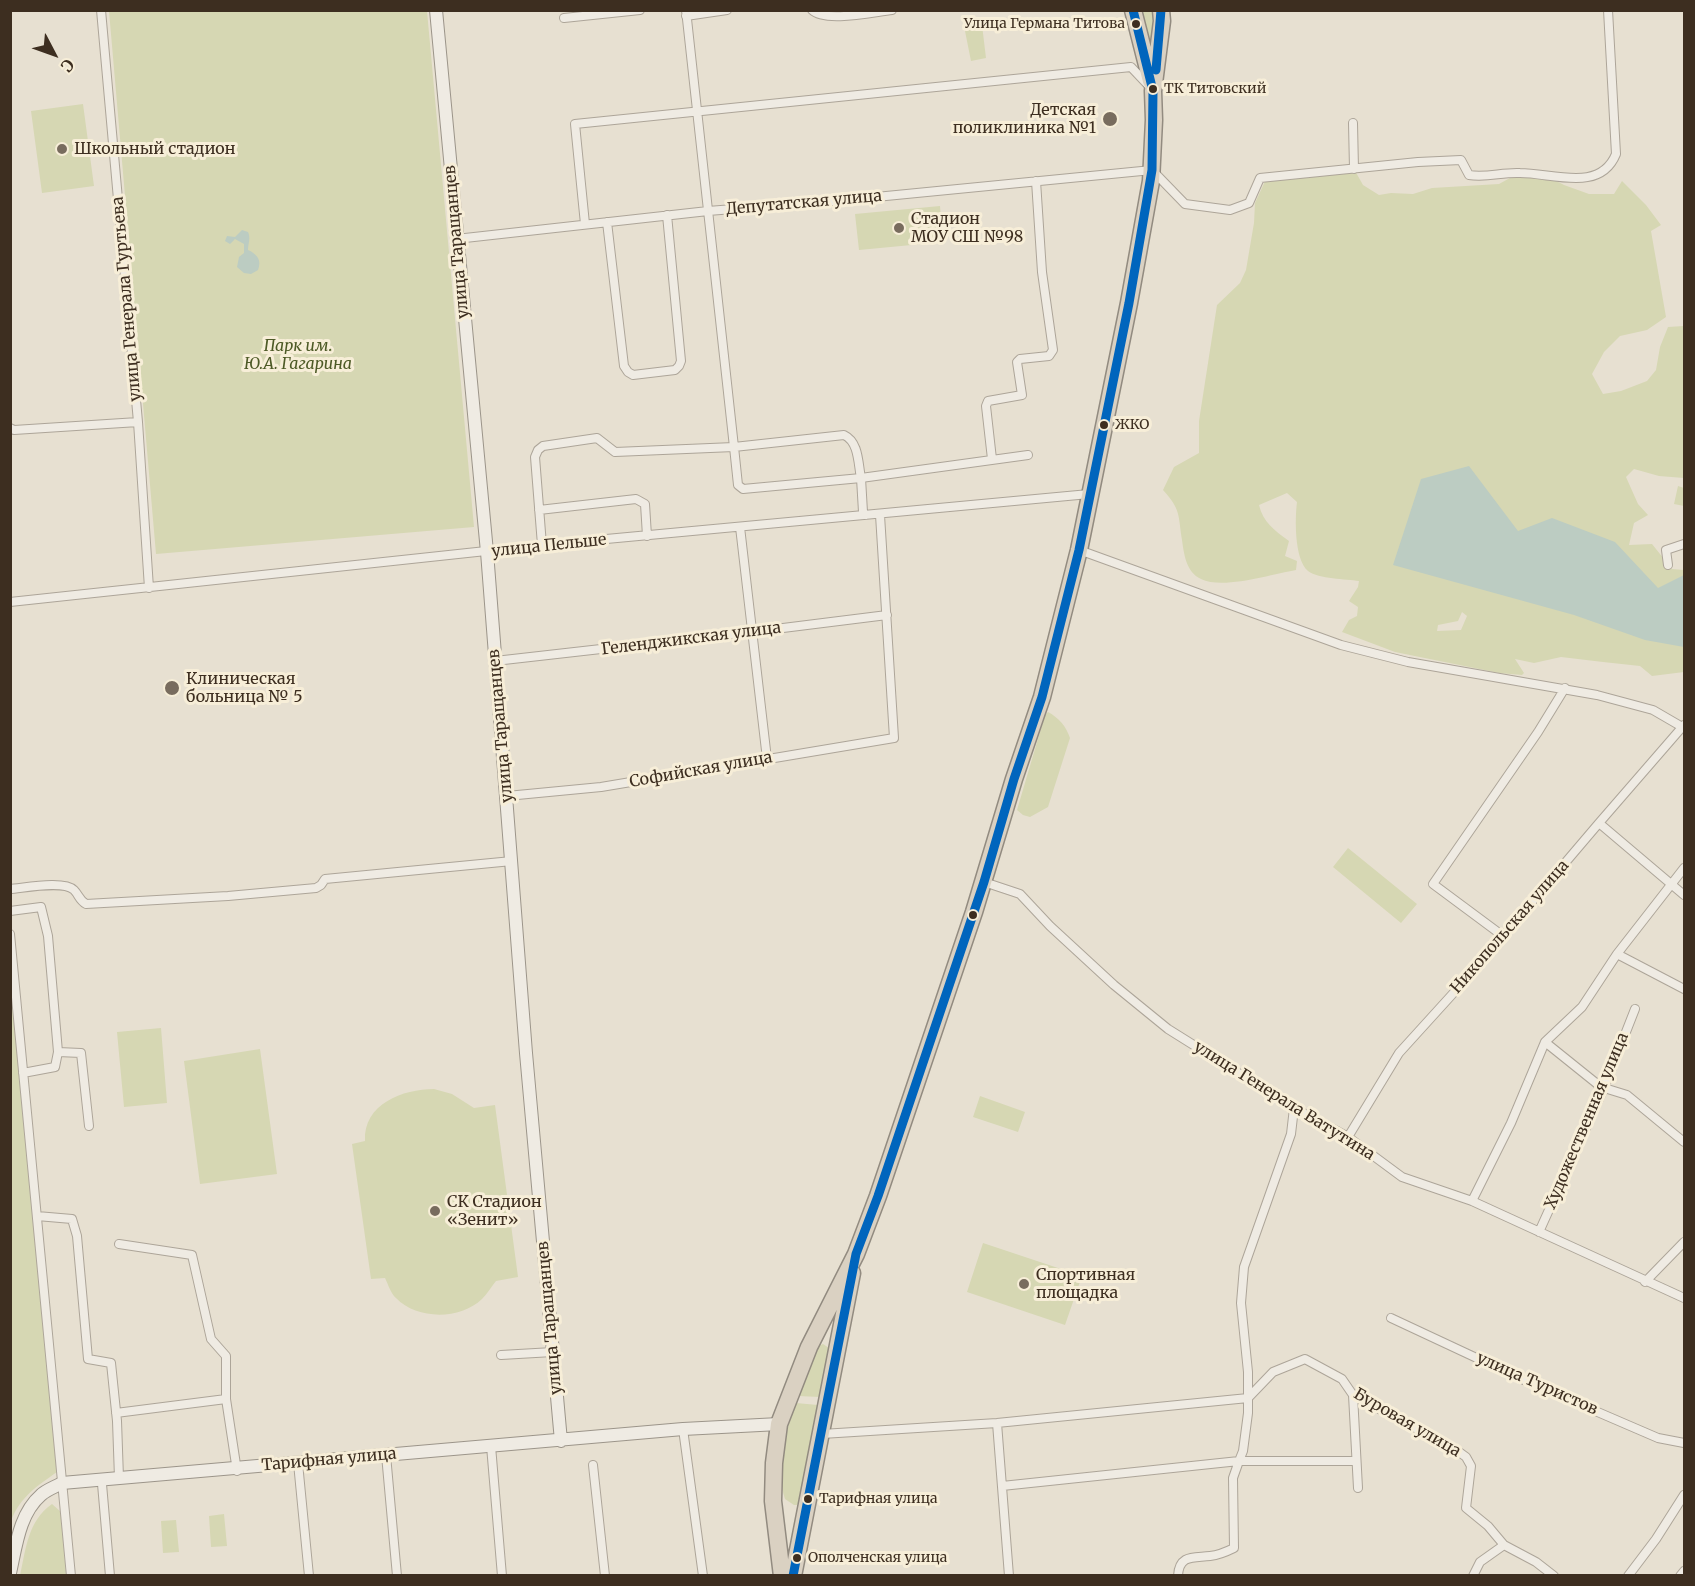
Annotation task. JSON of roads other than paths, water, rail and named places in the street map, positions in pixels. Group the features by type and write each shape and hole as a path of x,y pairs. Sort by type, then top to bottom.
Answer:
{"highway":[{"path":"1133,10 1153,91"},
{"path":"782,1575 773,1501 774,1463 779,1424 809,1347 856,1254 878,1196 984,882 1014,779 1042,697 1078,550 1129,303 1152,170 1153,91 1162,21 1161,10"},
{"path":"794,1575 806,1503 822,1434 856,1254"},
{"path":"809,1347 816,1341 824,1340 836,1347 838,1354"},
{"path":"773,1501 795,1513 803,1509 806,1503"}],"street":[{"name":"улица Генерала Гуртьева","path":"101,10 138,422 149,588"},
{"name":"улица Таращанцев","path":"436,10 487,552 561,1441"},
{"path":"727,10 686,13 738,485 743,489 861,477 1028,455"},
{"path":"812,10 817,16 832,17 892,10"},
{"path":"1152,170 1185,204 1230,210 1249,203 1260,178 1461,159 1469,175 1483,177 1513,173 1541,173 1578,180 1603,172 1611,166 1616,154 1608,10"},
{"path":"564,18 602,12 638,11"},
{"path":"585,224 575,124 1131,67 1153,91"},
{"path":"1353,123 1354,169"},
{"name":"Депутатская улица","path":"456,239 667,215 1152,170"},
{"path":"992,459 986,406 988,401 1022,395 1017,362 1020,359 1049,356 1053,350 1042,272 1036,181"},
{"path":"607,222 624,366 633,375 675,370 680,366 667,215"},
{"path":"10,428 138,422"},
{"path":"542,545 535,457 538,450 543,446 597,438 615,452 734,447 844,435 855,443 861,477 863,512 866,515"},
{"name":"улица Пельше","path":"10,602 542,545 1089,494"},
{"path":"539,510 636,499 645,504 647,536"},
{"path":"880,515 887,615"},
{"path":"740,527 767,759"},
{"path":"1668,565 1666,550 1684,544"},
{"path":"1078,550 1341,645 1408,662 1565,688 1653,710 1684,727"},
{"name":"Геленджикская улица","path":"495,661 887,615"},
{"name":"Софийская улица","path":"507,796 601,788 894,738 887,615"},
{"path":"1503,936 1433,884 1538,732 1565,688"},
{"name":"Никопольская улица","path":"1348,1137 1400,1053 1684,727"},
{"path":"1599,823 1684,895"},
{"path":"10,889 65,885 75,890 79,900 86,904 148,901 316,888 325,879 512,861"},
{"path":"1472,1201 1511,1123 1545,1042 1582,1007 1617,954 1684,868"},
{"name":"улица Генерала Ватутина","path":"984,882 1020,894 1057,933 1114,985 1168,1029 1294,1108 1348,1137 1402,1177 1472,1201 1684,1298"},
{"path":"10,911 41,907 48,936 58,1052 55,1067 23,1073"},
{"path":"10,934 70,1575"},
{"path":"1617,954 1684,989"},
{"name":"Художественная улица","path":"1539,1232 1604,1088 1635,1009"},
{"path":"1545,1042 1604,1088 1627,1095 1684,1142"},
{"path":"58,1052 81,1053 89,1126"},
{"path":"1178,1575 1183,1559 1212,1556 1234,1548 1233,1478 1244,1442 1248,1398 1248,1372 1241,1303 1244,1267 1292,1134 1294,1108"},
{"path":"37,1216 72,1219 77,1236 88,1359 111,1363 119,1478"},
{"path":"1645,1282 1684,1242"},
{"path":"119,1244 192,1255 210,1339 226,1356 226,1399 236,1470"},
{"name":"улица Туристов","path":"1391,1318 1528,1382 1658,1438 1684,1441"},
{"path":"501,1355 553,1352"},
{"name":"Буровая улица","path":"1248,1398 1273,1372 1305,1359 1342,1379 1353,1395 1466,1457 1471,1466 1466,1508 1488,1526 1504,1545"},
{"path":"1353,1395 1358,1488"},
{"path":"822,1434 997,1423 1248,1398"},
{"path":"116,1413 226,1399"},
{"path":"997,1423 1009,1575"},
{"name":"Тарифная улица","path":"10,1574 19,1529 27,1513 41,1494 62,1483 236,1470 683,1429 779,1424"},
{"path":"683,1429 703,1575"},
{"path":"491,1446 502,1575"},
{"path":"386,1455 397,1575"},
{"path":"1002,1486 1239,1461 1356,1461"},
{"path":"298,1463 309,1575"},
{"path":"593,1465 605,1575"},
{"path":"102,1484 110,1575"},
{"path":"1628,1575 1656,1539 1684,1495"},
{"path":"1473,1575 1480,1562 1504,1545 1536,1562 1554,1575"},
{"path":"1680,1575 1684,1571"}],"place":[{"name":"Улица Германа Титова","path":"1136,24"},
{"name":"ТК Титовский","path":"1153,89"},
{"name":"Детская поликлиника №1","path":"1110,119"},
{"name":"Школьный стадион","path":"62,149"},
{"name":"Стадион МОУ СШ №98","path":"899,228"},
{"name":"ЖКО","path":"1104,425"},
{"name":"Клиническая больница № 5","path":"172,688"},
{"name":"СК Стадион «Зенит»","path":"435,1211"},
{"name":"Спортивная площадка","path":"1024,1284"},
{"name":"Тарифная улица","path":"808,1499"},
{"name":"Ополченская улица","path":"797,1558"}],"park label":[{"name":"Парк им. Ю.А. Гагарина","path":"298,355"}]}
